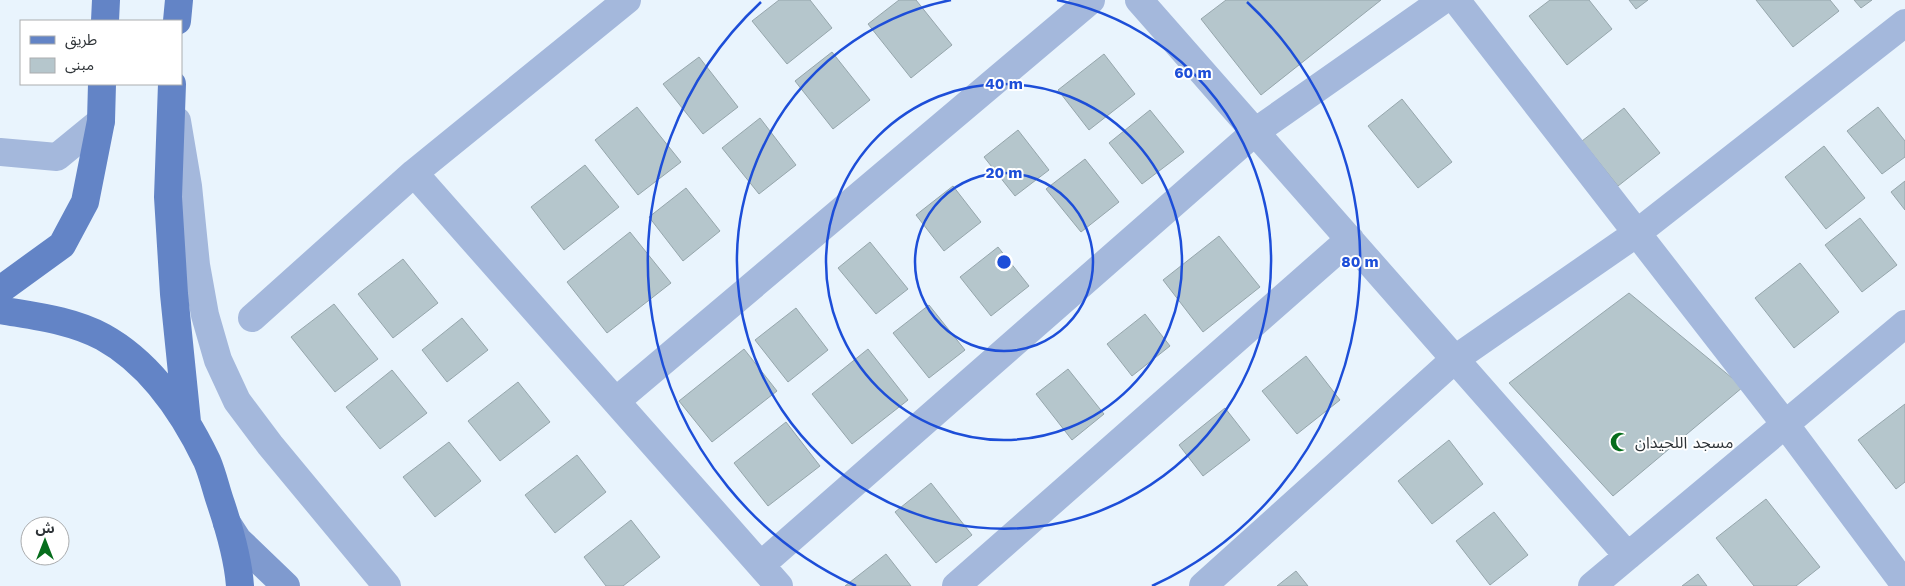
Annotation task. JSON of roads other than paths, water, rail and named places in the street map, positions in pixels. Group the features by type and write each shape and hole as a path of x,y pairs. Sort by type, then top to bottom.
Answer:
{"main road":[{"path":"105,20 106,0"},
{"path":"177,20 179,0"},
{"path":"0,290 62,245 85,202 101,121 102,85"},
{"path":"172,87 168,197 174,294 187,423"},
{"path":"0,310 74,325 103,338 136,361 158,384 187,423 207,463 227,523 238,568 240,586"},
{"path":"227,523 238,540 286,586"}],"street":[{"path":"252,318 414,173 627,0"},
{"path":"616,401 1092,0"},
{"path":"1139,0 1628,556"},
{"path":"761,565 1255,132 1444,0"},
{"path":"1456,0 1785,424 1905,585"},
{"path":"1203,586 1455,359 1637,233 1905,23"},
{"path":"172,87 188,186 196,265 205,315 218,360 237,401 264,438 387,586"},
{"path":"0,152 57,157 101,121"},
{"path":"414,173 779,586"},
{"path":"956,586 1350,239"},
{"path":"1592,586 1905,324"}],"place":[{"name":"مسجد اللحيدان","path":"1620,442"}]}
